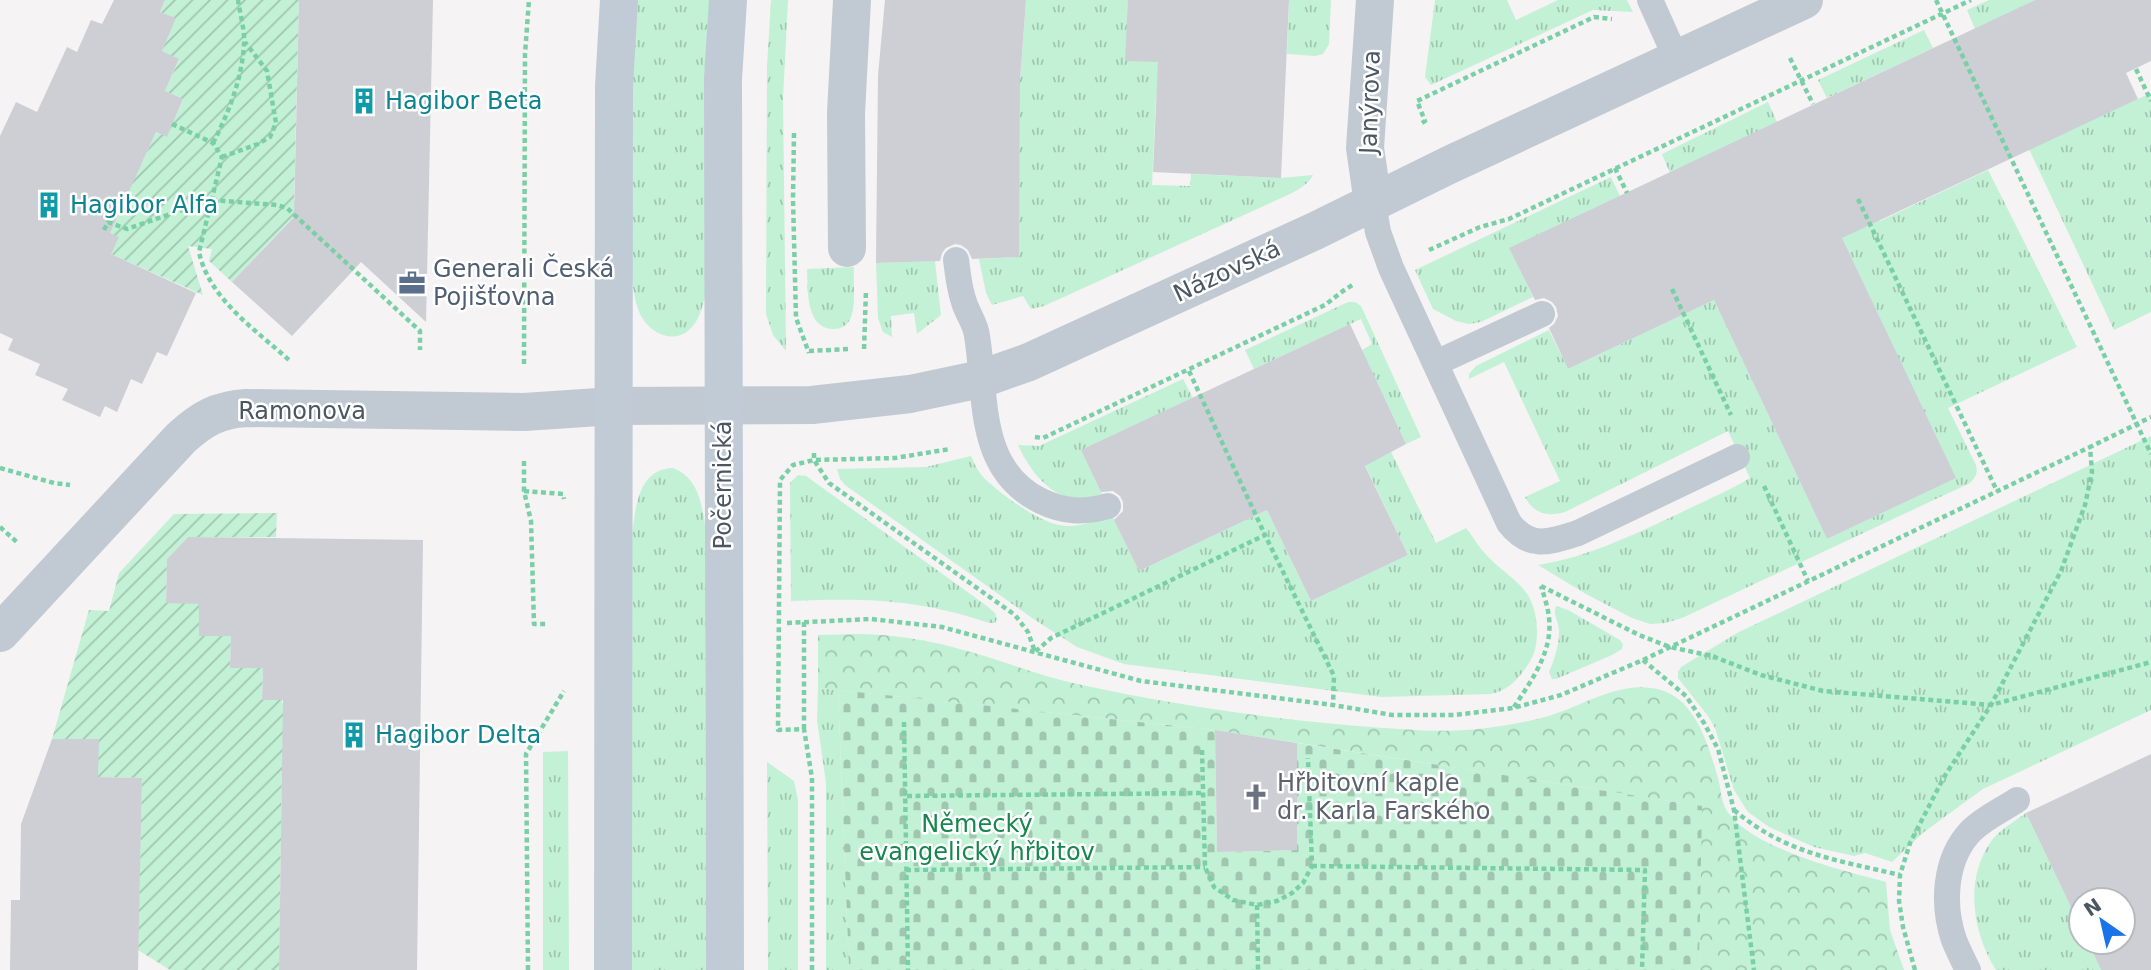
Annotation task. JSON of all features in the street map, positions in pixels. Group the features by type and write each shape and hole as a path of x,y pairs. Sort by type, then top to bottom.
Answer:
{"street":[{"path":"613,970 614,86 619,0"},
{"name":"Počernická","path":"725,970 723,79 728,0"},
{"path":"847,247 846,113 852,0"},
{"name":"Janýrova","path":"1373,203 1365,148 1375,0"},
{"name":"Názovská","path":"614,406 812,405 910,394 981,379 1029,362 1804,0"},
{"name":"Ramonova","path":"0,634 181,438 198,422 213,415 231,409 246,408 524,412 614,406"}],"lane":[{"path":"1653,6 1677,60"},
{"path":"1373,203 1378,232 1391,268 1516,531 1530,540 1554,541 1578,533 1737,457"},
{"path":"956,260 959,287 977,333 991,441 999,465 1019,488 1051,506 1070,511 1108,506"},
{"path":"1436,363 1542,314"},
{"path":"1968,970 1954,939 1948,913 1946,894 1954,857 1970,832 2017,800"}],"path":[{"path":"213,143 234,99 245,42 238,0"},
{"path":"524,373 525,54 529,0"},
{"path":"1936,0 2151,454"},
{"path":"1023,436 1044,438 1325,305 1343,290 1480,227 1509,219 1971,0"},
{"path":"1365,148 1425,121 1417,101 1594,17 1635,22 1653,6"},
{"path":"222,158 270,137 276,123 267,71 245,42"},
{"path":"2136,69 2151,101"},
{"path":"172,124 213,143 222,158 199,251 204,266 223,300 293,363"},
{"path":"1615,168 1627,192"},
{"path":"1858,199 1997,491"},
{"path":"104,230 108,222 127,229 211,200 287,208 420,331 420,350"},
{"path":"866,292 864,348 876,348"},
{"path":"809,351 850,349"},
{"path":"1188,371 1334,677 1333,705"},
{"path":"788,623 871,619 942,626 1141,681 1333,705 1392,716 1454,715 1513,708 1561,695 1643,660 2151,417"},
{"path":"813,445 814,460 828,482 1015,615 1028,632 1035,652"},
{"path":"1915,970 1899,901 1900,875 1910,843 1944,777 1991,705 2061,571 2085,505 2092,472 2090,447"},
{"path":"524,448 524,491 531,521 534,624 548,624"},
{"path":"804,729 778,730 780,480 793,465 814,460 895,458 953,448"},
{"path":"0,468 54,483 78,486"},
{"path":"524,491 563,494 564,508"},
{"path":"0,527 20,545"},
{"path":"1035,652 1051,638 1265,535"},
{"path":"1541,586 1639,635 1670,647 1712,656 1760,676 1823,691 1991,705 2151,662"},
{"path":"804,622 804,729 812,778 812,970"},
{"path":"1643,660 1686,696 1718,749 1734,810 1754,970"},
{"path":"528,970 526,754 570,681"},
{"path":"904,722 908,970"},
{"path":"1202,750 1206,867 1214,887 1233,900 1257,905 1277,901 1292,893 1303,883 1312,866 1308,758"},
{"path":"907,796 1204,793"},
{"path":"1734,810 1764,832 1809,853 1900,875"},
{"path":"1312,866 1645,870 1642,970"},
{"path":"906,870 1206,867"},
{"path":"1257,905 1258,970"}],"green space":[{"path":"165,0 299,0 294,201 302,208 232,282 209,261 212,249 188,246 203,295 111,254 88,223 142,163 156,132 167,136 183,100 165,91 179,60 162,51 175,19 160,12"},
{"path":"633,0 713,0 705,297 695,324 677,336 661,334 647,324 638,309 633,289 630,254"},
{"path":"771,0 788,0 783,99 786,351 773,335 766,314 767,66"},
{"path":"1026,0 1128,0 1170,62 1156,97 1152,185 1190,186 1191,174 1281,178 1313,175 1303,186 1289,194 1044,306 1031,309 1023,296 992,305 986,293 979,259 1018,257 1020,80"},
{"path":"1289,0 1331,0 1329,44 1323,54 1287,54"},
{"path":"1435,0 1507,0 1516,20 1558,0 1627,0 1633,12 1593,10 1431,85 1425,77"},
{"path":"1989,0 2035,0 1975,29 1967,10"},
{"path":"1924,30 1933,48 1827,98 1818,80"},
{"path":"2151,93 2151,312 2114,330 2029,149"},
{"path":"1768,102 1777,122 1670,173 1662,154"},
{"path":"1988,170 2077,347 1948,408 1976,465 1976,475 1970,483 1682,618 1665,623 1650,624 1632,618 1538,565 1612,544 1750,478 1728,431 1565,512 1547,514 1537,511 1525,497 1560,481 1504,362 1469,379 1469,374 1476,366 1549,330 1568,369 1714,300 1827,539 1955,478 1830,213 1867,195 1880,221"},
{"path":"1611,177 1620,196 1510,248 1533,297 1481,322 1469,324 1456,321 1433,309 1415,270"},
{"path":"935,261 941,315 917,334 914,313 891,316 892,337 883,332 878,318 876,263"},
{"path":"854,267 853,312 850,320 840,328 825,327 813,315 810,306 807,269"},
{"path":"1348,302 1361,306 1421,437 1406,444 1362,350 1372,344 1361,319 1254,369 1245,350"},
{"path":"1183,379 1193,398 1082,451 1102,494 1080,499 1059,494 1035,473 1018,445 1039,446"},
{"path":"2151,436 2151,710 1983,789 1924,832 1892,862 1865,853 1854,856 1814,847 1769,827 1748,812 1734,790 1715,728 1678,678 1681,667 1737,633"},
{"path":"1391,452 1436,543 1466,528 1482,550 1519,584 1532,602 1537,631 1534,654 1519,676 1502,690 1490,694 1381,697 1124,664 1077,647 1032,618 845,485 837,469 926,467 971,456 980,474 992,485 1040,518 1066,526 1079,525 1111,513 1139,571 1267,510 1311,601 1408,555 1365,465"},
{"path":"673,468 692,482 697,492 707,539 706,970 629,970 632,534 638,502 646,482 661,470"},
{"path":"798,475 806,476 987,606 995,613 995,623 939,609 892,602 791,601 790,483"},
{"path":"277,513 276,537 188,537 167,559 166,602 199,604 199,635 231,636 230,668 263,668 262,699 282,700 295,769 282,770 279,970 170,970 138,950 142,778 98,777 98,739 52,739 89,610 109,611 119,573 174,514"},
{"path":"1556,606 1620,640 1622,649 1552,679 1549,672 1559,638"},
{"path":"860,634 932,642 1062,680 1119,693 1245,714 1373,727 1447,731 1495,727 1556,714 1615,691 1645,687 1661,690 1673,695 1683,704 1699,726 1725,807 1739,825 1756,837 1800,857 1886,882 1890,930 1904,970 1699,970 1701,806 1215,730 818,688 818,635"},
{"path":"818,688 838,690 849,970 826,970 826,783 817,720"},
{"name":"Německý evangelický hřbitov","path":"838,690 1215,730 1217,852 1297,850 1297,743 1702,806 1699,970 849,970"},
{"path":"568,751 569,970 543,970 543,752"},
{"path":"767,762 794,781 798,800 798,970 768,970"},
{"path":"2026,813 2067,899 2067,956 2094,956 2101,970 1996,970 1981,939 1974,905 1977,871 1983,855 1992,840"}],"building":[{"name":"Hagibor Alfa","path":"114,0 165,0 160,12 176,18 162,51 179,59 165,91 183,99 167,137 156,132 110,233 119,237 111,254 196,293 167,356 157,352 142,384 131,379 117,412 105,406 100,417 62,400 68,389 35,375 40,364 8,350 13,339 0,333 0,136 16,102 37,112 67,47 77,52 91,20 102,24"},
{"name":"Hagibor Beta","path":"299,0 433,0 426,322 361,262 292,336 232,282 294,217"},
{"path":"885,0 1026,0 1020,80 1019,257 972,259 968,250 955,244 946,248 940,261 876,263 878,75"},
{"path":"1128,0 1289,0 1281,178 1153,172 1158,62 1125,61"},
{"path":"2035,0 2151,0 2151,61 2126,73 2138,99 1842,238 1956,478 1827,539 1714,300 1568,369 1549,328 1558,316 1556,307 1544,298 1535,300 1509,248"},
{"path":"1350,324 1406,444 1365,466 1408,555 1311,601 1267,510 1139,571 1114,520 1123,511 1123,502 1113,491 1101,492 1081,450"},
{"name":"Hagibor Delta","path":"188,537 423,540 417,970 279,970 283,700 262,700 263,668 230,668 231,636 199,636 199,604 166,603 167,559"},
{"name":"Hřbitovní kaple dr. Karla Farského","path":"1215,730 1297,743 1297,850 1217,852"},
{"path":"52,739 99,739 98,777 142,778 138,970 10,970 11,900 20,900 21,824"},
{"path":"2151,754 2151,970 2101,970 2094,956 2137,956 2137,886 2067,886 2067,899 2026,813"}],"place":[{"name":"Hagibor Beta","path":"364,101"},
{"name":"Hagibor Alfa","path":"49,205"},
{"name":"Generali Česká Pojišťovna","path":"412,283"},
{"name":"Hagibor Delta","path":"354,735"},
{"name":"Hřbitovní kaple dr. Karla Farského","path":"1256,797"}]}
